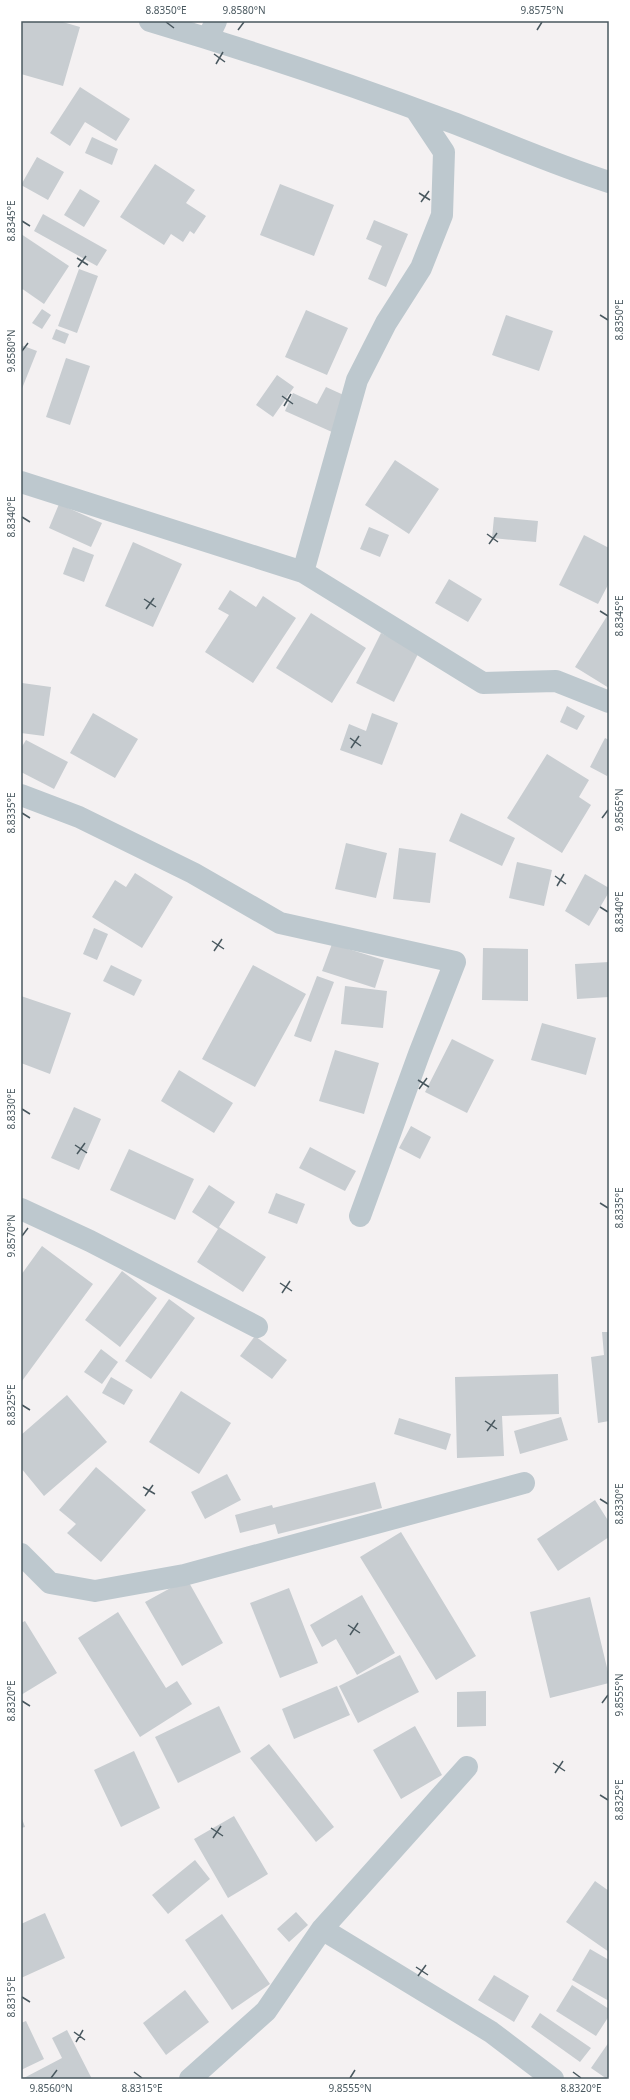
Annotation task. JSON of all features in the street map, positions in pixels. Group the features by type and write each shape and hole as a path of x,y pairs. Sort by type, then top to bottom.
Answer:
{"street":[{"path":"150,21 212,30 566,169 609,182"},
{"path":"304,572 357,380 386,324 421,268 442,215 444,152 416,110"},
{"path":"21,482 304,572 483,683 556,681 609,702"},
{"path":"21,795 79,817 193,873 280,923 455,962 419,1054 360,1216"},
{"path":"21,1209 90,1241 257,1327"},
{"path":"21,1554 50,1583 95,1591 184,1575 524,1483"},
{"path":"190,2079 266,2011 322,1929 467,1767"},
{"path":"322,1929 491,2032 553,2079"}],"building":[{"path":"21,21 59,21 80,27 63,86 21,74"},
{"path":"80,87 130,119 116,141 85,122 70,146 50,133"},
{"path":"92,137 118,149 112,165 85,153"},
{"path":"37,157 64,172 48,200 21,185"},
{"path":"155,164 195,190 186,203 206,216 194,234 190,231 183,242 171,234 164,245 120,217"},
{"path":"280,184 334,205 314,256 260,235"},
{"path":"80,189 100,201 84,227 64,215"},
{"path":"43,214 107,250 97,266 34,231"},
{"path":"374,220 408,234 386,287 368,279 382,246 366,239"},
{"path":"21,234 69,266 44,304 21,288"},
{"path":"79,269 98,276 77,333 58,326"},
{"path":"42,309 51,315 42,329 32,323"},
{"path":"306,310 348,328 327,375 285,357"},
{"path":"506,315 553,331 539,371 492,355"},
{"path":"56,329 69,334 65,344 52,339"},
{"path":"21,345 37,351 21,391"},
{"path":"66,358 90,366 70,425 46,417"},
{"path":"277,375 294,387 273,417 256,405"},
{"path":"326,387 348,397 332,432 285,411 293,393 317,404"},
{"path":"395,460 439,489 409,534 365,505"},
{"path":"59,504 102,523 91,547 49,528"},
{"path":"494,517 538,521 536,542 492,538"},
{"path":"369,527 389,535 380,557 360,549"},
{"path":"584,535 609,548 609,583 598,604 559,585"},
{"path":"133,542 182,564 153,627 105,606"},
{"path":"73,547 94,555 84,582 63,574"},
{"path":"449,579 482,599 468,622 435,603"},
{"path":"230,590 256,607 263,596 296,618 253,683 205,652 229,615 218,609"},
{"path":"311,613 366,648 332,703 276,668"},
{"path":"609,613 609,688 575,667"},
{"path":"381,633 419,652 394,702 356,683"},
{"path":"22,683 51,687 44,736 21,733"},
{"path":"567,706 585,716 577,730 560,722"},
{"path":"93,713 138,739 115,778 70,753"},
{"path":"372,713 398,723 382,765 340,750 349,724 366,731"},
{"path":"605,738 609,740 609,772 607,776 590,767"},
{"path":"26,740 68,762 54,789 21,772 21,748"},
{"path":"547,754 589,780 579,797 591,805 562,853 507,818"},
{"path":"461,813 515,838 502,866 449,841"},
{"path":"346,843 387,853 376,898 335,889"},
{"path":"399,848 436,853 430,903 393,899"},
{"path":"517,862 552,870 544,906 509,898"},
{"path":"135,873 173,897 142,948 92,917 115,880 126,887"},
{"path":"585,874 609,888 609,892 589,926 565,911"},
{"path":"94,928 108,934 97,960 83,954"},
{"path":"332,944 384,960 375,988 322,971"},
{"path":"483,948 528,949 528,1001 482,1000"},
{"path":"609,962 609,997 577,999 575,964"},
{"path":"111,965 142,980 134,996 103,981"},
{"path":"253,965 306,994 255,1087 202,1059"},
{"path":"317,976 334,982 311,1042 294,1036"},
{"path":"345,986 387,991 383,1028 341,1024"},
{"path":"21,996 71,1013 50,1074 21,1063"},
{"path":"542,1023 596,1038 586,1075 531,1060"},
{"path":"452,1039 494,1060 467,1113 425,1092"},
{"path":"335,1050 379,1063 364,1114 319,1101"},
{"path":"179,1070 233,1103 214,1133 161,1101"},
{"path":"74,1107 101,1119 79,1170 51,1158"},
{"path":"411,1126 431,1137 420,1159 399,1148"},
{"path":"310,1147 356,1171 345,1191 299,1168"},
{"path":"129,1149 194,1179 175,1220 110,1190"},
{"path":"209,1185 235,1202 219,1227 266,1257 243,1292 197,1262 218,1229 192,1212"},
{"path":"276,1193 305,1204 297,1224 268,1213"},
{"path":"42,1246 93,1284 22,1381 21,1275"},
{"path":"122,1271 157,1298 120,1347 85,1320"},
{"path":"169,1299 195,1318 151,1379 125,1361"},
{"path":"602,1332 609,1332 609,1421 598,1423 591,1357 604,1355"},
{"path":"255,1336 287,1360 272,1379 240,1356"},
{"path":"101,1349 118,1362 102,1384 84,1372"},
{"path":"558,1374 559,1414 502,1416 504,1456 457,1458 455,1377"},
{"path":"111,1377 133,1390 124,1405 102,1393"},
{"path":"181,1391 231,1423 199,1474 149,1442"},
{"path":"67,1395 107,1442 44,1496 21,1468 21,1435"},
{"path":"561,1417 568,1440 520,1454 514,1431"},
{"path":"399,1418 451,1434 446,1450 394,1434"},
{"path":"96,1467 146,1510 101,1562 67,1533 76,1524 59,1510"},
{"path":"227,1474 241,1500 205,1519 191,1492"},
{"path":"375,1482 382,1508 278,1534 275,1524 240,1533 235,1515 272,1505 273,1508"},
{"path":"595,1500 609,1522 609,1537 558,1571 537,1539"},
{"path":"401,1532 476,1656 436,1680 360,1557"},
{"path":"187,1579 223,1643 182,1666 145,1602"},
{"path":"289,1588 318,1663 280,1678 250,1603"},
{"path":"362,1595 395,1653 357,1675 336,1639 322,1647 310,1625"},
{"path":"590,1597 609,1676 609,1683 550,1698 530,1612"},
{"path":"118,1612 166,1688 177,1681 192,1704 140,1737 78,1638"},
{"path":"25,1621 57,1673 21,1695 21,1623"},
{"path":"400,1655 419,1692 358,1723 339,1686"},
{"path":"337,1686 350,1715 294,1739 282,1709"},
{"path":"486,1691 486,1726 457,1727 457,1692"},
{"path":"219,1706 241,1752 178,1783 155,1737"},
{"path":"415,1726 442,1775 401,1799 373,1750"},
{"path":"269,1744 334,1827 316,1842 250,1758"},
{"path":"134,1751 160,1808 121,1827 94,1770"},
{"path":"21,1816 25,1827 21,1828"},
{"path":"234,1816 268,1874 228,1898 194,1839"},
{"path":"195,1860 210,1879 168,1914 152,1895"},
{"path":"595,1881 609,1891 609,1952 566,1922"},
{"path":"296,1912 308,1925 289,1942 277,1929"},
{"path":"45,1913 65,1958 21,1978 21,1924"},
{"path":"222,1914 270,1984 232,2010 185,1940"},
{"path":"590,1949 609,1960 609,2001 572,1980"},
{"path":"494,1975 529,1996 514,2022 478,2000"},
{"path":"572,1985 609,2009 609,2016 596,2036 556,2011"},
{"path":"185,1990 209,2022 166,2055 143,2023"},
{"path":"540,2013 591,2048 580,2062 531,2027"},
{"path":"26,2021 44,2059 21,2070 21,2023"},
{"path":"67,2030 92,2079 22,2079 62,2058 52,2038"},
{"path":"609,2042 609,2079 607,2079 591,2068"}]}
